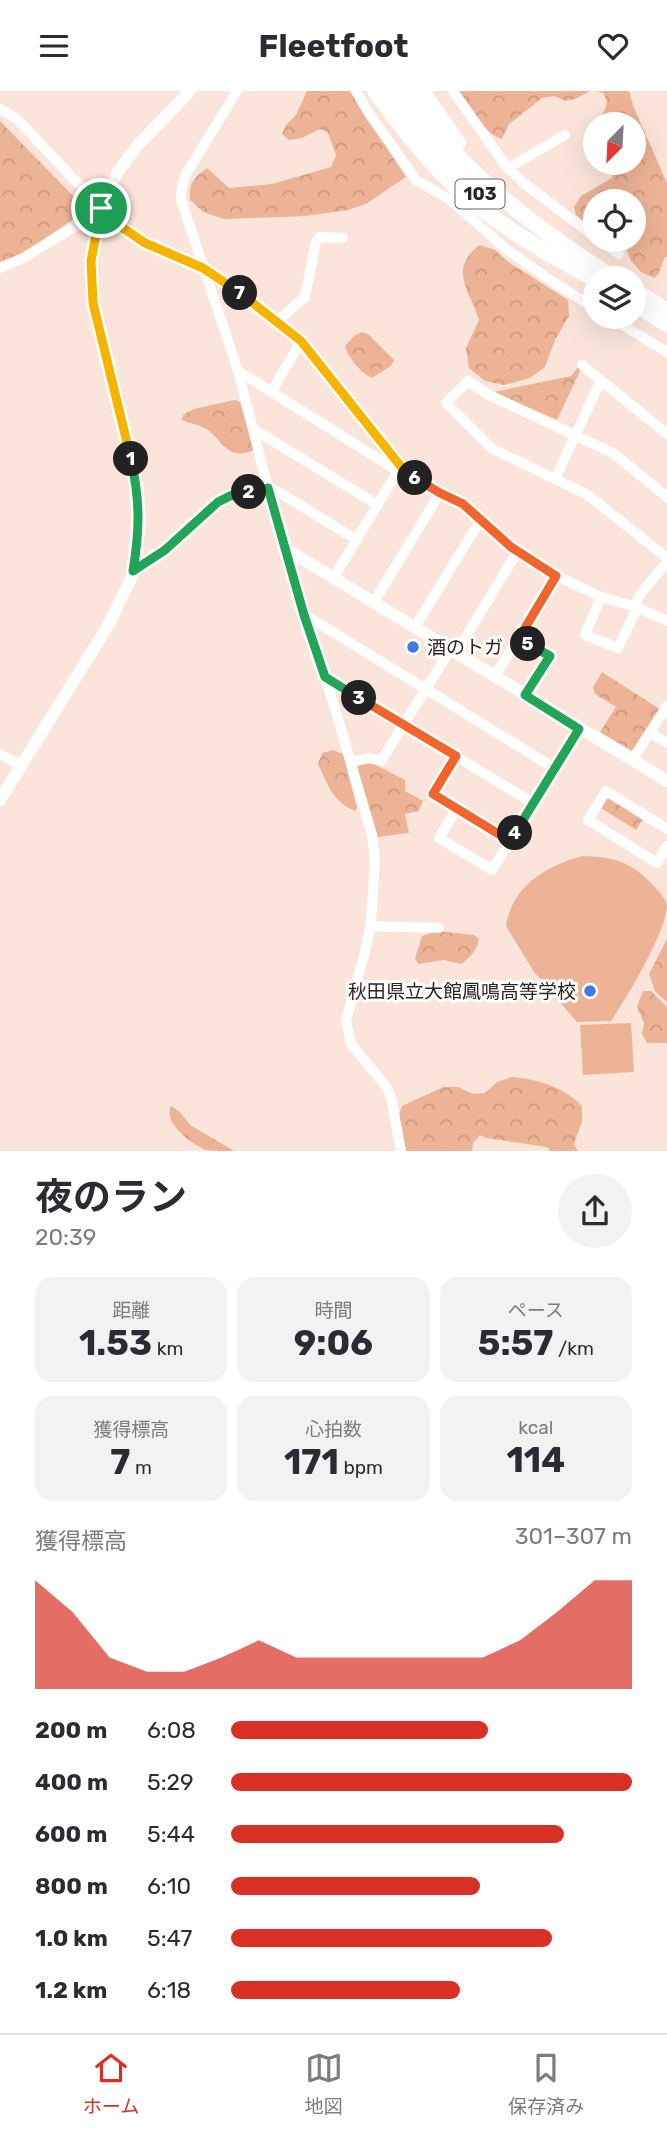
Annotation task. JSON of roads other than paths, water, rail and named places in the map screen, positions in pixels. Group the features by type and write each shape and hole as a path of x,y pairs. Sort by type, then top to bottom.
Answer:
{"highway":[{"path":"375,91 419,148 466,197 512,231 583,269"},
{"name":"103","path":"390,91 440,153 483,197 532,237 583,268"},
{"name":"103","path":"404,91 449,146 492,189 584,266"},
{"path":"422,91 453,136 482,170 584,266"},
{"path":"646,298 667,311"},
{"path":"646,311 667,324"}],"street":[{"path":"0,800 109,624 133,571 140,523 138,489 93,303 91,261 99,214 117,173 138,145 190,91"},
{"path":"237,91 186,174 181,200 238,371 304,615 372,835 375,862 370,926 346,1020 351,1044 385,1085 391,1097 401,1151"},
{"path":"356,91 416,180 449,199 506,249 583,301"},
{"path":"453,91 508,168 583,228"},
{"path":"0,109 17,119 99,214 145,243 203,268 234,288 301,341 400,469"},
{"path":"508,168 565,135"},
{"path":"0,268 23,258 99,214"},
{"path":"276,322 305,297 316,241 320,237 343,238"},
{"path":"629,329 667,352"},
{"path":"272,391 301,341"},
{"path":"582,365 667,434"},
{"path":"238,371 406,473 463,504 518,551 556,576 601,597 636,607 667,621"},
{"path":"555,479 601,380"},
{"path":"601,597 585,635 618,648 641,593 667,560 588,495 491,448 446,403 468,381 489,395 613,453 667,497"},
{"path":"253,429 378,505"},
{"path":"334,577 400,469"},
{"path":"133,571 165,550 218,502 230,496 268,488 357,540"},
{"path":"374,602 440,493"},
{"path":"415,627 481,519"},
{"path":"286,549 667,782"},
{"path":"351,761 369,758 381,761 518,551"},
{"path":"495,677 556,576"},
{"path":"304,615 554,768"},
{"path":"519,638 550,656 525,695"},
{"path":"325,677 533,803"},
{"path":"632,760 667,706"},
{"path":"457,808 439,838 492,870 579,729"},
{"path":"651,733 667,743"},
{"path":"0,754 21,766"},
{"path":"456,756 433,794 510,841"},
{"path":"667,829 606,791 588,820 657,863 667,846"},
{"path":"370,926 439,928"}],"place":[{"name":"酒のトガ","path":"413,647"},
{"name":"秋田県立大館鳳鳴高等学校","path":"590,991"}]}
